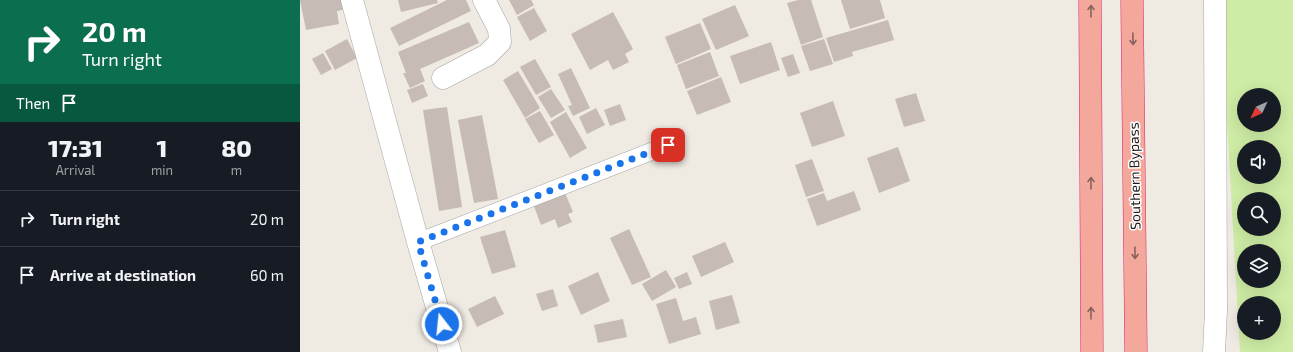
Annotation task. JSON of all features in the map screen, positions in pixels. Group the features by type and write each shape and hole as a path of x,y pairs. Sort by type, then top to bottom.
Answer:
{"highway":[{"path":"1090,0 1092,352"},
{"name":"Southern Bypass","path":"1132,0 1136,352"}],"street":[{"path":"352,0 418,242 450,352"},
{"path":"443,78 487,55 500,42 499,29 484,0"},
{"path":"1214,352 1216,311 1215,0"}],"lane":[{"path":"418,242 668,145"}],"green space":[{"path":"1220,0 1293,0 1293,352 1240,352 1239,340 1281,340 1281,296 1237,296 1237,299"}],"building":[{"path":"300,0 346,0 348,9 337,11 339,24 306,30"},
{"path":"398,0 437,0 438,3 401,12"},
{"path":"447,0 466,0 471,11 399,46 390,28"},
{"path":"509,0 531,0 534,5 517,15"},
{"path":"798,0 811,0 823,37 801,45 787,3"},
{"path":"841,0 880,0 885,18 850,29"},
{"path":"735,5 749,36 716,50 702,19"},
{"path":"534,8 547,31 530,41 517,17"},
{"path":"613,12 633,49 625,54 629,62 613,70 608,60 590,70 571,34"},
{"path":"888,20 894,40 852,52 853,56 834,62 826,38"},
{"path":"469,22 479,43 420,69 425,81 410,88 403,73 406,73 398,52"},
{"path":"700,23 711,49 676,64 665,37"},
{"path":"347,39 357,58 335,70 325,51"},
{"path":"824,39 833,64 810,71 801,46"},
{"path":"771,42 780,70 740,84 730,56"},
{"path":"710,52 719,76 686,89 677,65"},
{"path":"323,53 332,69 321,75 312,59"},
{"path":"793,54 800,73 788,77 781,58"},
{"path":"535,59 551,87 536,95 520,67"},
{"path":"571,68 590,108 573,116 568,106 572,105 558,74"},
{"path":"518,71 540,108 525,118 503,80"},
{"path":"721,77 731,102 697,115 687,91"},
{"path":"423,84 428,96 412,103 407,90"},
{"path":"551,89 565,110 551,118 538,97"},
{"path":"916,93 925,121 904,127 895,99"},
{"path":"833,101 845,136 812,147 800,113"},
{"path":"620,104 626,120 610,126 604,110"},
{"path":"447,107 462,207 439,211 423,110"},
{"path":"596,108 605,125 587,134 579,117"},
{"path":"540,111 554,135 539,143 525,119"},
{"path":"566,112 587,148 570,158 550,122"},
{"path":"482,115 498,199 474,203 458,120"},
{"path":"898,147 910,181 879,193 867,158"},
{"path":"812,159 824,191 806,197 795,165"},
{"path":"563,188 573,212 568,214 572,222 558,228 555,219 541,225 532,201"},
{"path":"854,191 861,210 817,226 807,199 824,193 827,201"},
{"path":"629,229 651,277 632,285 610,238"},
{"path":"505,230 516,267 492,274 480,237"},
{"path":"725,242 734,262 701,277 692,256"},
{"path":"666,270 676,287 652,301 642,284"},
{"path":"598,272 610,301 581,315 568,286"},
{"path":"687,272 692,284 679,289 674,278"},
{"path":"553,289 558,306 542,311 536,294"},
{"path":"732,295 740,323 716,330 709,301"},
{"path":"495,296 504,314 477,327 468,309"},
{"path":"676,298 683,321 696,317 701,334 669,344 656,304"},
{"path":"623,319 627,337 598,343 594,325"}],"route":[{"path":"442,324 418,242 668,145"}]}
